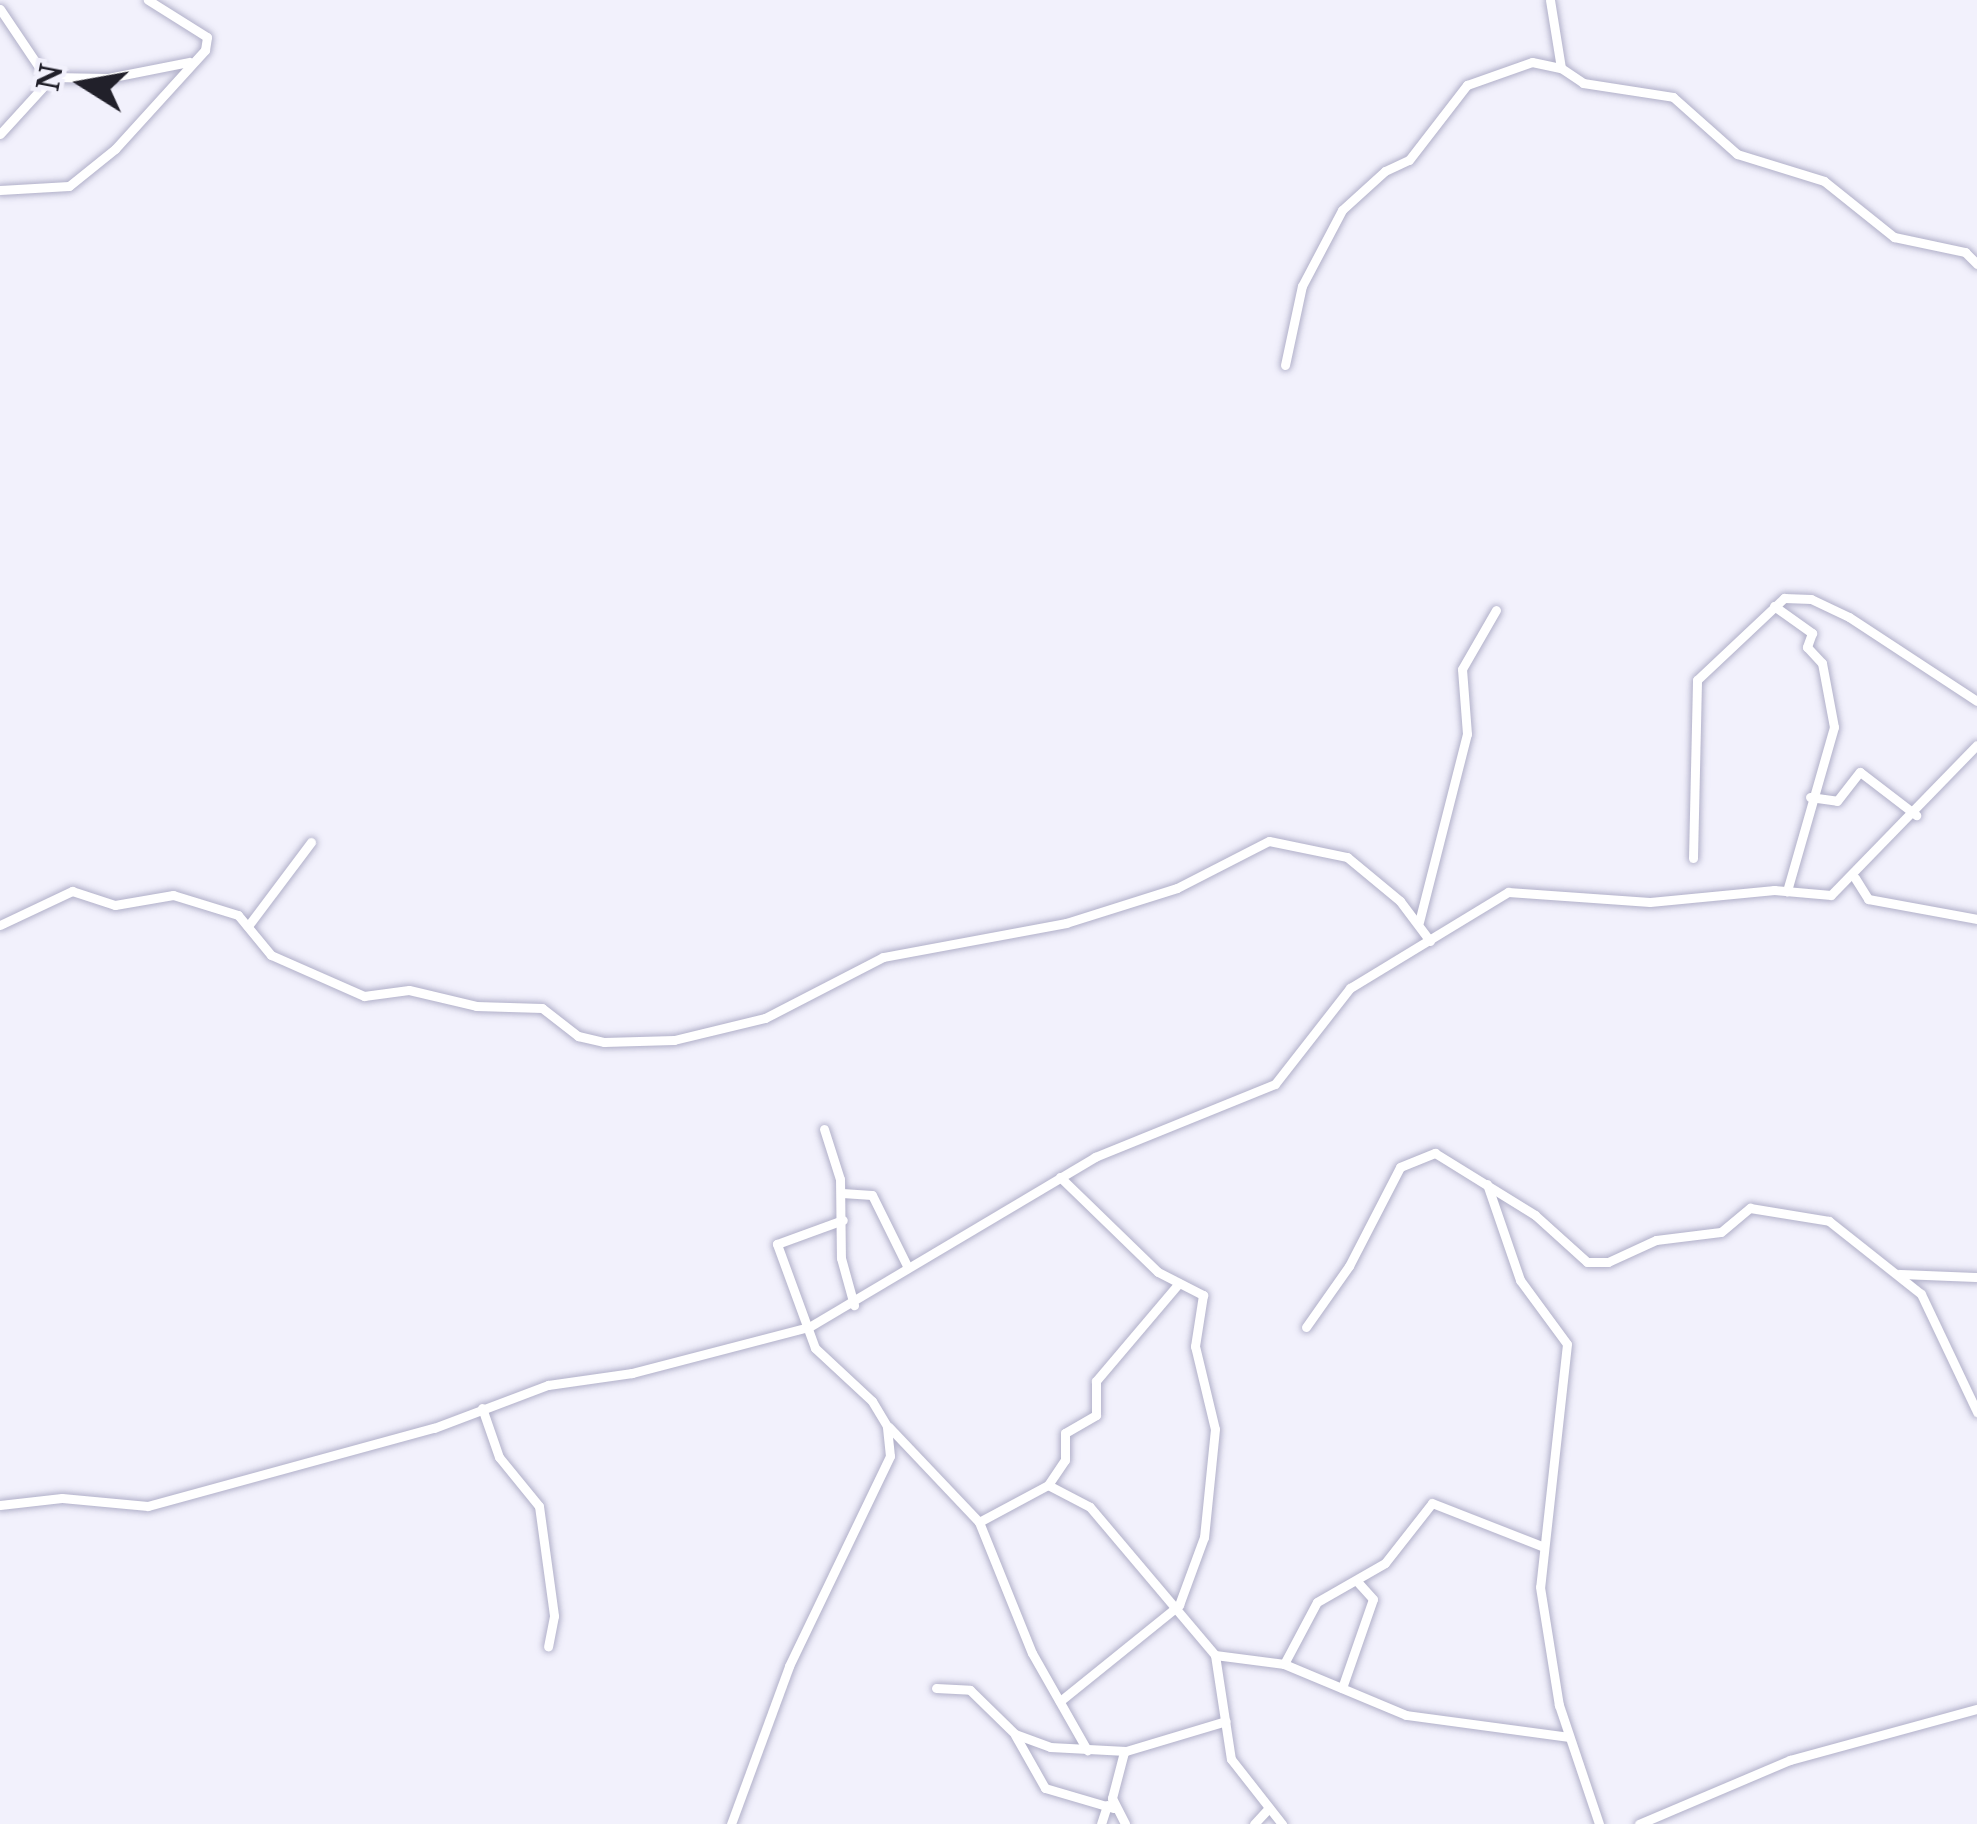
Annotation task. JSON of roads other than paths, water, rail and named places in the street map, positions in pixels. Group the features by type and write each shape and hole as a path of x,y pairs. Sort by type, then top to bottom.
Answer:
{"street":[{"path":"0,190 69,186 115,149 208,39 148,0"},
{"path":"1550,0 1561,68"},
{"path":"0,9 47,79"},
{"path":"0,134 47,79 114,77 190,62"},
{"path":"1285,364 1291,317 1317,247 1342,209 1409,160 1467,85 1532,62 1561,68 1601,90 1673,97 1737,154 1824,181 1894,236 1965,253 1977,264"},
{"path":"1693,858 1696,680 1774,607 1796,597 1823,603 1977,701"},
{"path":"1774,607 1812,633 1807,647 1826,674 1834,727 1810,797 1787,891"},
{"path":"1419,922 1467,734 1462,669 1496,610"},
{"path":"0,1505 62,1498 148,1506 548,1385 632,1373 809,1328 1060,1177 1275,1084 1350,988 1519,890 1650,902 1787,891 1831,895 1855,878 1977,745"},
{"path":"1810,797 1838,801 1860,772 1916,815"},
{"path":"0,925 72,891 115,904 173,895 238,915 271,956 364,996 418,991 476,1006 542,1008 578,1036 604,1042 674,1040 765,1018 884,957 1066,923 1177,888 1269,841 1347,857 1419,922 1430,941"},
{"path":"248,926 311,842"},
{"path":"1855,878 1868,899 1977,919"},
{"path":"824,1130 842,1193 841,1258 854,1305"},
{"path":"1306,1328 1349,1266 1400,1167 1435,1153 1486,1182 1587,1262 1607,1262 1655,1240 1721,1232 1743,1211 1765,1208 1828,1221 1870,1261 1899,1274 1922,1294 1977,1412"},
{"path":"1060,1177 1158,1272 1204,1299 1196,1346 1215,1429 1204,1537 1174,1612 1060,1701"},
{"path":"1486,1182 1520,1280 1567,1344 1542,1546 1544,1622 1569,1737 1599,1824"},
{"path":"842,1193 872,1195 908,1268"},
{"path":"843,1220 777,1241 822,1360 872,1401 887,1426 979,1522 1031,1653 1087,1750"},
{"path":"1899,1274 1977,1277"},
{"path":"979,1522 1048,1485 1064,1460 1065,1433 1096,1414 1096,1381 1179,1282"},
{"path":"482,1408 500,1457 539,1506 554,1616 548,1646"},
{"path":"731,1824 789,1666 875,1500 890,1456 887,1426"},
{"path":"1048,1485 1090,1507 1215,1655 1231,1759 1282,1824"},
{"path":"1284,1664 1316,1602 1394,1554 1432,1503 1542,1546"},
{"path":"1342,1688 1373,1599 1356,1580"},
{"path":"1215,1655 1284,1664 1406,1715 1569,1737"},
{"path":"936,1688 970,1690 1015,1734 1045,1788 1110,1807 1125,1824"},
{"path":"1640,1824 1790,1760 1977,1709"},
{"path":"1015,1734 1087,1750 1126,1751 1226,1721"},
{"path":"1101,1824 1126,1751"},
{"path":"1254,1824 1269,1808"}]}
